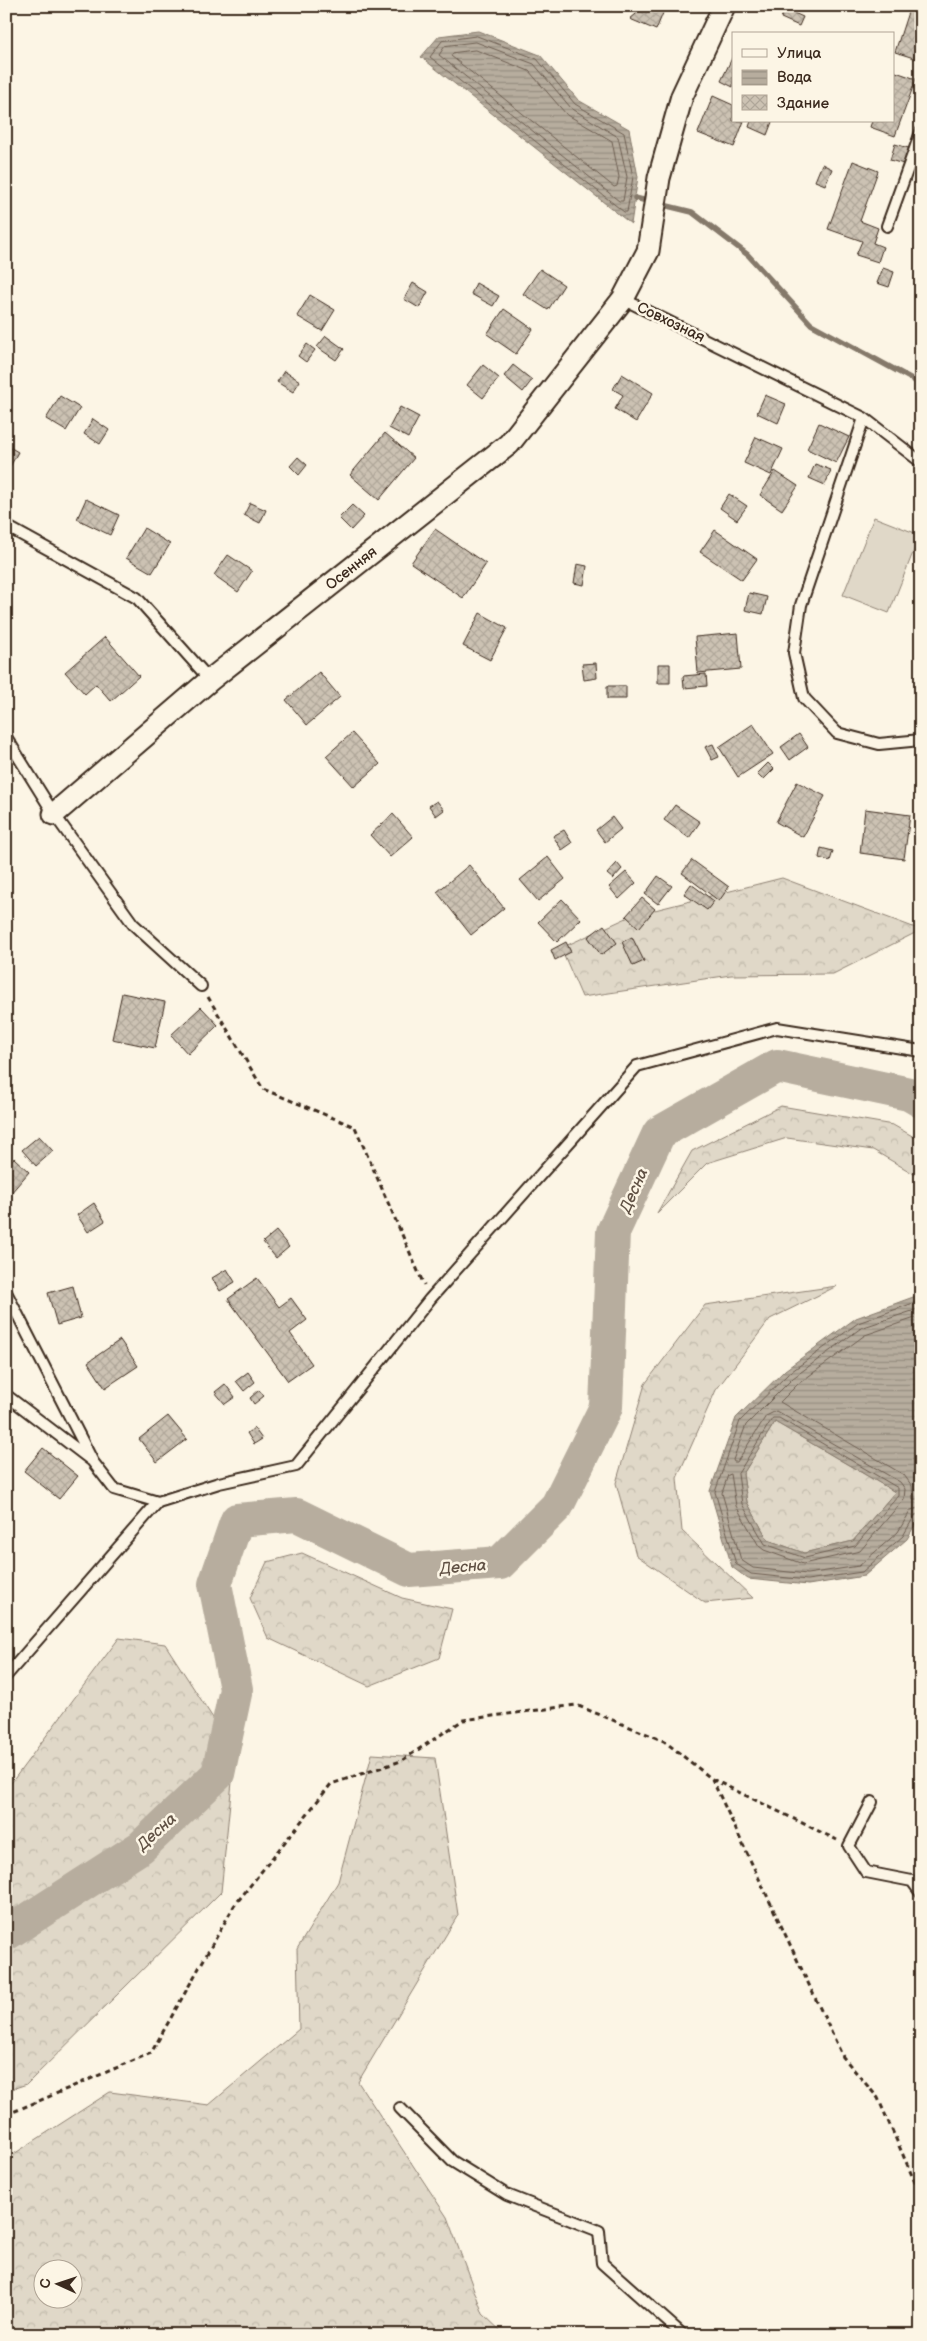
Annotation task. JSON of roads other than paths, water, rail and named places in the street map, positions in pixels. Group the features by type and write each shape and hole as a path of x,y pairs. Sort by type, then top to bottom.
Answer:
{"street":[{"name":"Совхозная","path":"623,299 648,251 659,178 682,96 724,6"},
{"name":"Осенняя","path":"54,814 210,680 509,444 623,299"}],"lane":[{"path":"887,226 921,132"},
{"name":"Совхозная","path":"623,299 864,418 921,462"},
{"path":"864,418 801,605 794,653 804,698 837,733 879,744 921,740"},
{"path":"6,526 137,598 210,680"},
{"path":"6,737 54,814 133,924 201,986"},
{"path":"6,1676 158,1502 219,1483 296,1466 430,1299 637,1066 777,1028 921,1051"},
{"path":"6,1292 93,1462 114,1489 158,1502"},
{"path":"6,1395 93,1462"},
{"path":"872,1802 849,1846 866,1872 912,1881 921,1893"},
{"path":"400,2108 452,2161 507,2195 599,2231 602,2263 683,2335"}],"water":[{"path":"478,31 540,55 578,100 629,129 638,177 631,224 421,57 439,36"},
{"path":"916,1296 921,1297 921,1514 907,1539 864,1576 808,1585 748,1579 732,1567 710,1491 736,1418 785,1370 856,1318","holes":["775,1422 895,1492 853,1541 804,1553 768,1540 747,1502 743,1474"]}],"waterway":[{"path":"635,198 692,212 748,255 811,324 921,384"},
{"name":"Десна","path":"6,1934 141,1847 218,1774 236,1689 215,1584 237,1520 297,1515 409,1570 500,1563 557,1506 606,1407 613,1232 659,1133 777,1066 909,1094 921,1101"}]}
